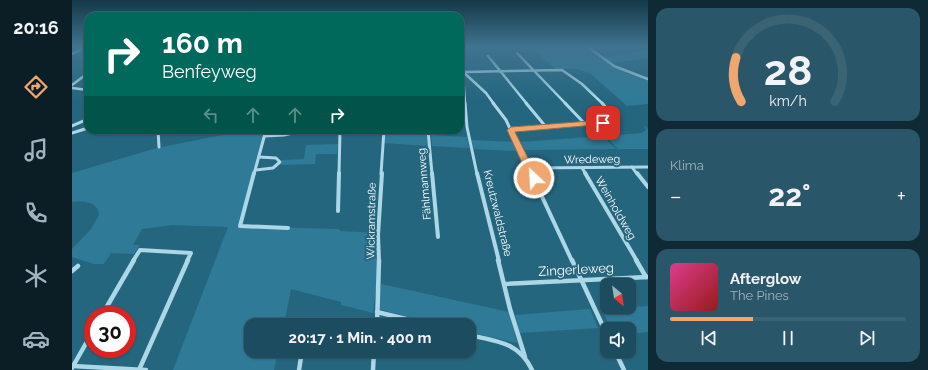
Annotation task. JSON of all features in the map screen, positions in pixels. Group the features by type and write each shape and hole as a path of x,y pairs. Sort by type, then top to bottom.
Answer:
{"street":[{"path":"496,64 546,127"},
{"path":"528,64 585,124"},
{"path":"612,64 648,79"},
{"path":"464,71 562,70 571,74 604,106 614,118 614,120 609,122 511,130"},
{"path":"464,74 492,99 511,130 601,322"},
{"path":"72,85 84,76"},
{"path":"72,88 84,90"},
{"name":"Kreutzwaldstraße","path":"464,99 467,127 516,331 525,357 532,370"},
{"path":"72,126 84,121"},
{"path":"72,133 84,129"},
{"path":"158,134 159,147"},
{"path":"288,228 240,226 265,136 280,136 289,134"},
{"path":"338,211 340,134"},
{"name":"Wickramstraße","path":"377,318 379,276 378,235 384,134"},
{"name":"Fählmannweg","path":"428,134 438,237"},
{"path":"256,170 272,169 277,167 280,162 276,158 259,157"},
{"path":"632,167 648,188"},
{"name":"Wredeweg","path":"529,168 648,167"},
{"name":"Weinholdweg","path":"582,168 602,199 647,277"},
{"path":"107,306 140,250 191,253 139,370"},
{"path":"72,271 78,266"},
{"name":"Zingerleweg","path":"505,284 647,277"},
{"path":"377,312 402,318"},
{"path":"476,337 507,344 516,349 525,357"},
{"path":"84,347 72,367 146,370"},
{"path":"299,370 301,358"},
{"path":"373,370 374,358"},
{"path":"618,358 624,370"}],"shaded area":[{"path":"550,64 610,64 648,79 648,104 627,106 591,74 578,69 556,69"},
{"path":"644,125 648,129 648,149 618,149 605,136 642,133 646,130"},
{"path":"228,134 264,134 239,226 339,229 340,231 376,233 377,282 373,313 341,305 341,302 291,289 285,318 244,318 244,358 277,358 274,370 173,370 228,227 172,225 142,229 133,245 140,245 134,254 111,253 104,264 94,264 72,257 72,249 91,229 99,215 98,210 93,204 85,202 72,202 72,173 157,148"},
{"path":"385,134 427,135 428,146 384,143"},
{"path":"431,135 467,137 469,148 432,146"},
{"path":"603,136 616,149 525,150 521,142"},
{"path":"471,140 513,142 517,151 474,149"},
{"path":"338,144 337,154 316,154 315,164 281,165 282,160 304,159 306,145"},
{"path":"381,284 509,312 517,343 476,334 476,318 414,318 378,309"},
{"path":"648,306 648,332 636,333 636,322 608,322 604,314 636,314 636,307"},
{"path":"590,309 598,328 520,333 515,315"}],"route":[{"path":"534,178 511,130 603,123"}]}
